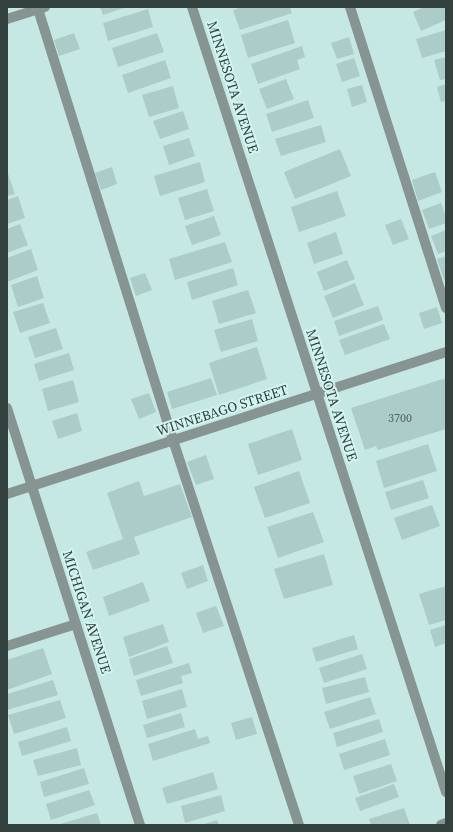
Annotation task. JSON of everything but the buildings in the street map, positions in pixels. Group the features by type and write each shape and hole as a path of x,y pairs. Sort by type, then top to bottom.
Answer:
{"street":[{"name":"MINNESOTA AVENUE","path":"192,7 446,792"},
{"path":"350,7 446,308"},
{"path":"7,19 41,8 174,440 299,825"},
{"name":"WINNEBAGO STREET","path":"7,494 446,352"},
{"name":"MICHIGAN AVENUE","path":"7,408 140,825"},
{"path":"7,646 76,624"},
{"path":"441,825 446,823"}]}
